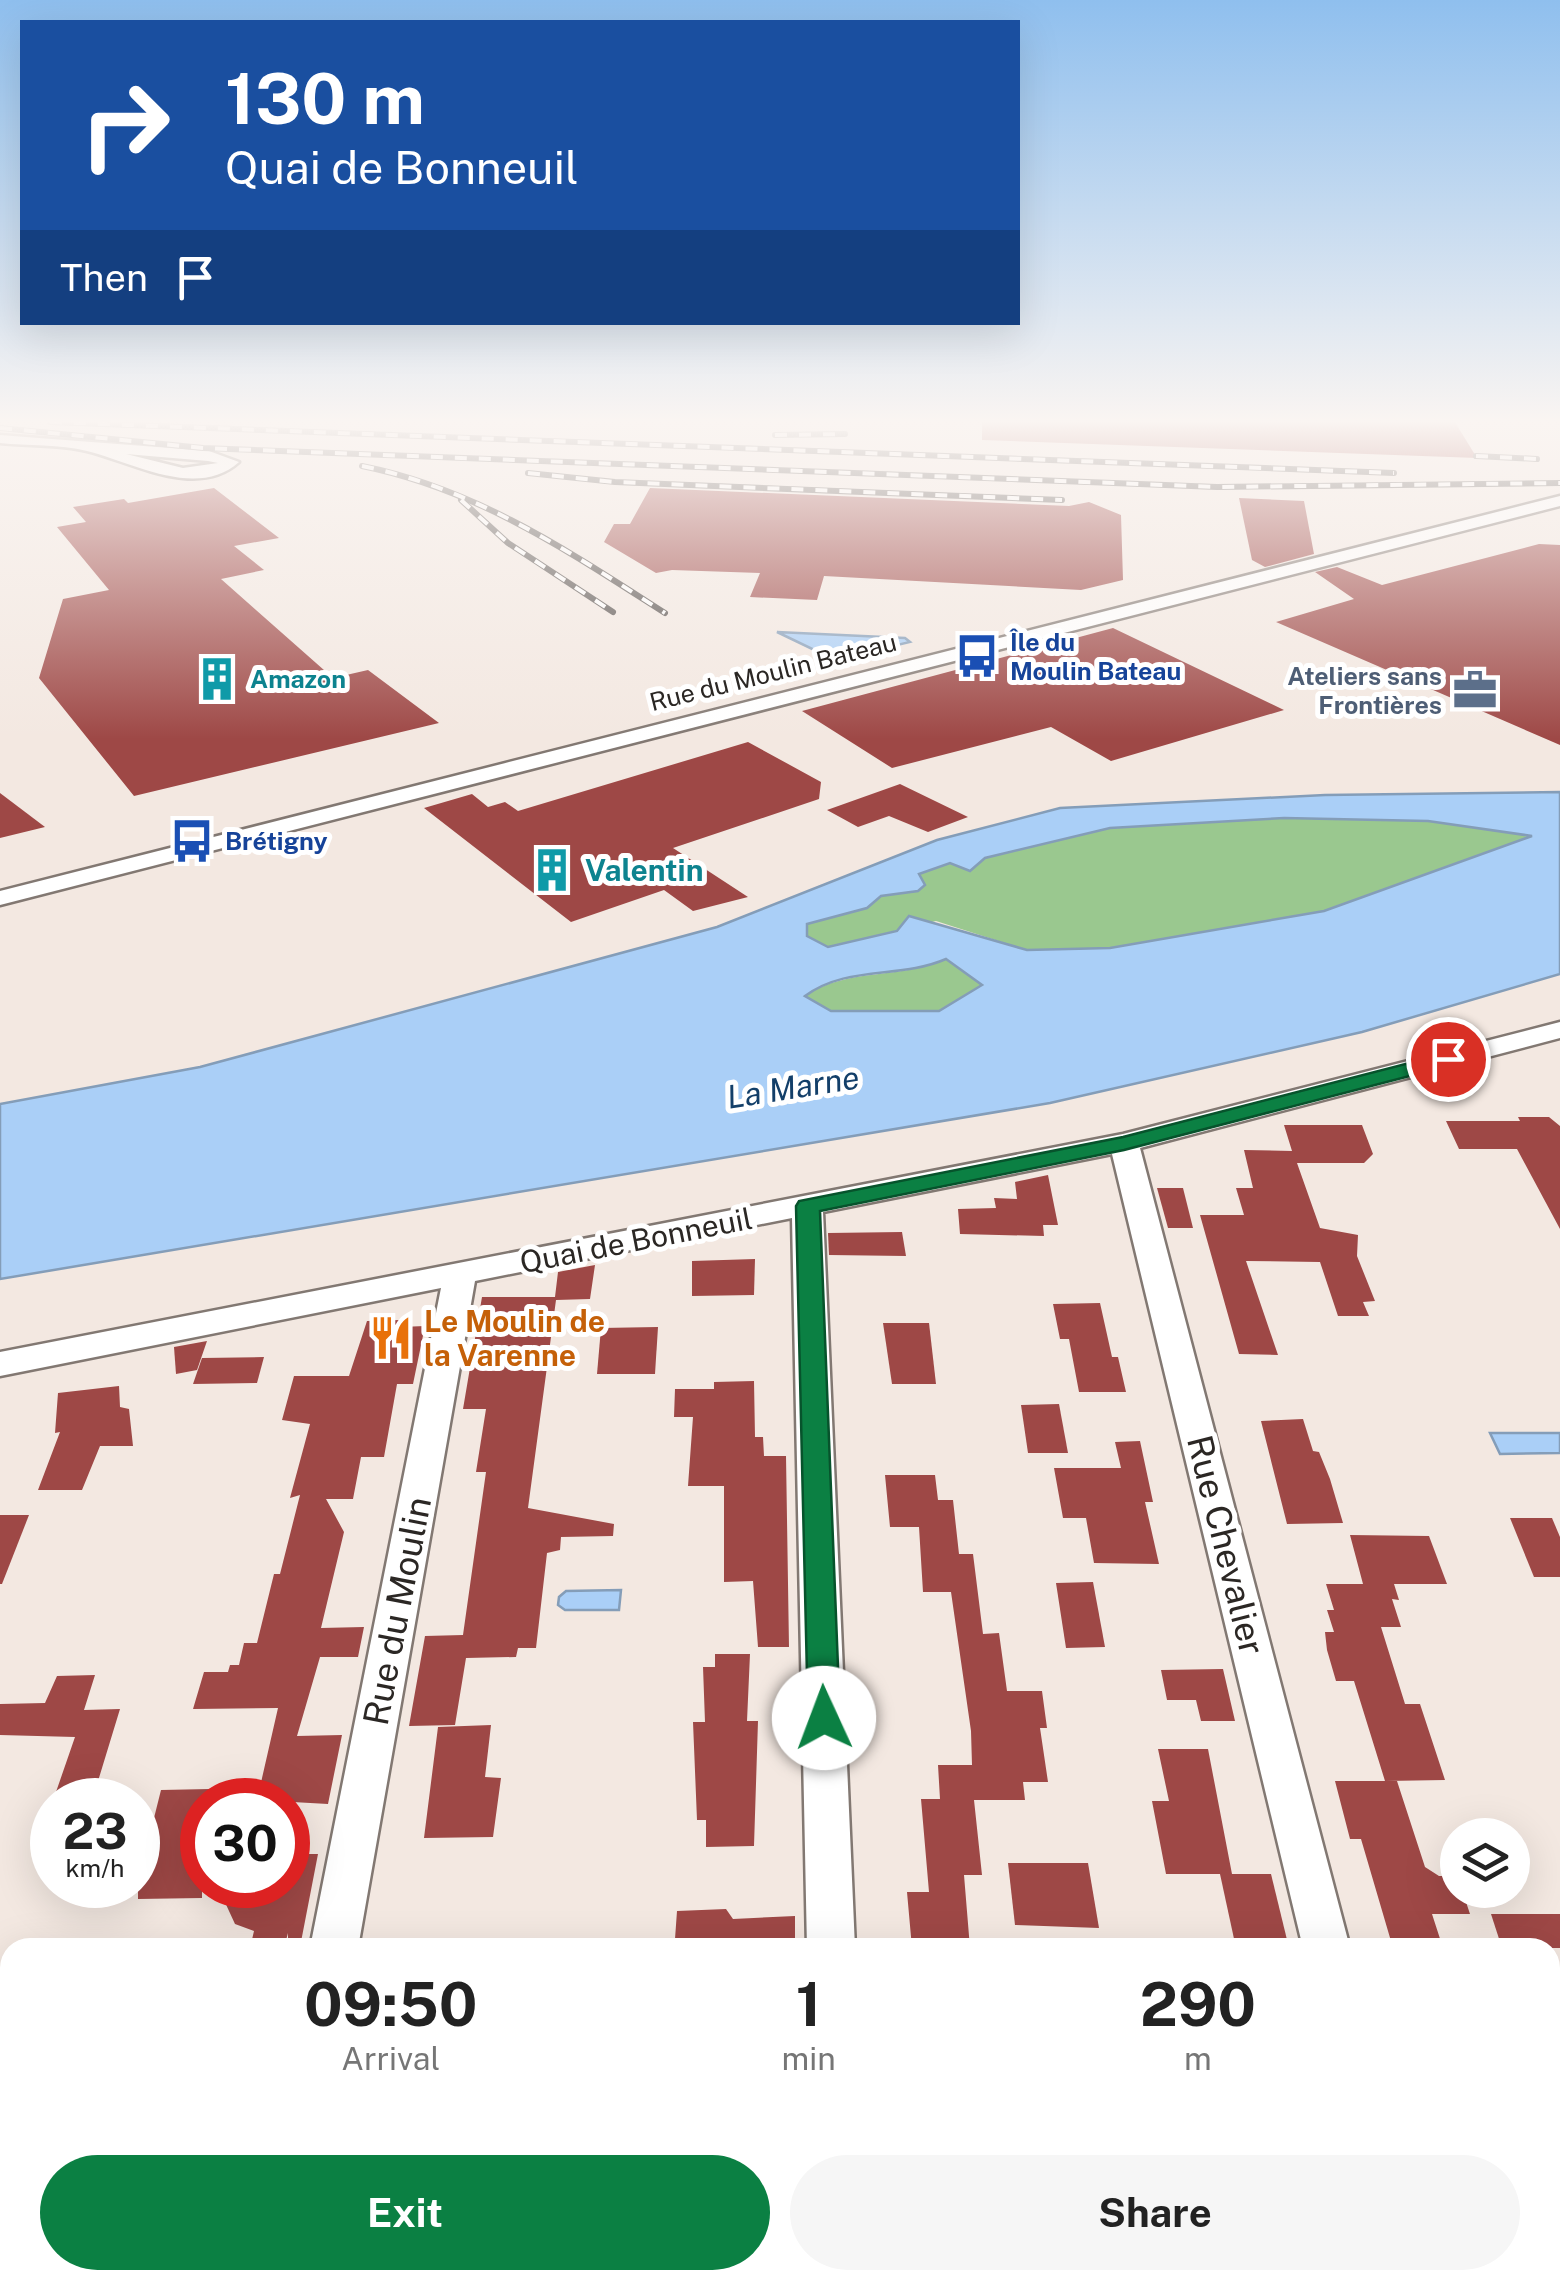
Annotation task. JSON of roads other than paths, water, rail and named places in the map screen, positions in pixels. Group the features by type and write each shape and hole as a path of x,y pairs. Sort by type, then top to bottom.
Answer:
{"street":[{"name":"Rue du Moulin Bateau","path":"0,898 1459,526"},
{"name":"Quai de Bonneuil","path":"0,1364 1124,1144 1560,1030"},
{"name":"Rue Chevalier","path":"1124,1144 1324,1938"},
{"path":"808,1206 832,1938"},
{"name":"Rue du Moulin","path":"336,1938 460,1275"}],"water":[{"path":"777,632 905,638 910,642 835,660"},
{"name":"La Marne","path":"1560,792 1560,974 1362,1032 1050,1103 0,1279 0,1104 200,1067 717,927 937,840 1060,808 1325,795","holes":["1284,818 1428,821 1532,836 1324,911 1110,948 1027,950 909,916 897,931 828,947 807,936 807,924 867,908 881,896 918,891 925,885 919,874 950,863 970,871 985,858 1110,828","946,959 982,985 939,1011 831,1011 805,996 838,980"]},
{"path":"1490,1433 1560,1433 1560,1453 1500,1454"},
{"path":"621,1590 619,1610 565,1610 558,1605 559,1597 566,1591"}],"railway":[{"path":"489,526 508,543 613,612"},
{"path":"521,526 665,613"}],"place":[{"name":"Île du Moulin Bateau","path":"977,656"},
{"name":"Amazon","path":"217,679"},
{"name":"Ateliers sans Frontières","path":"1475,690"},
{"name":"Brétigny","path":"192,841"},
{"name":"Valentin","path":"552,870"},
{"name":"Le Moulin de la Varenne","path":"391,1338"}]}
